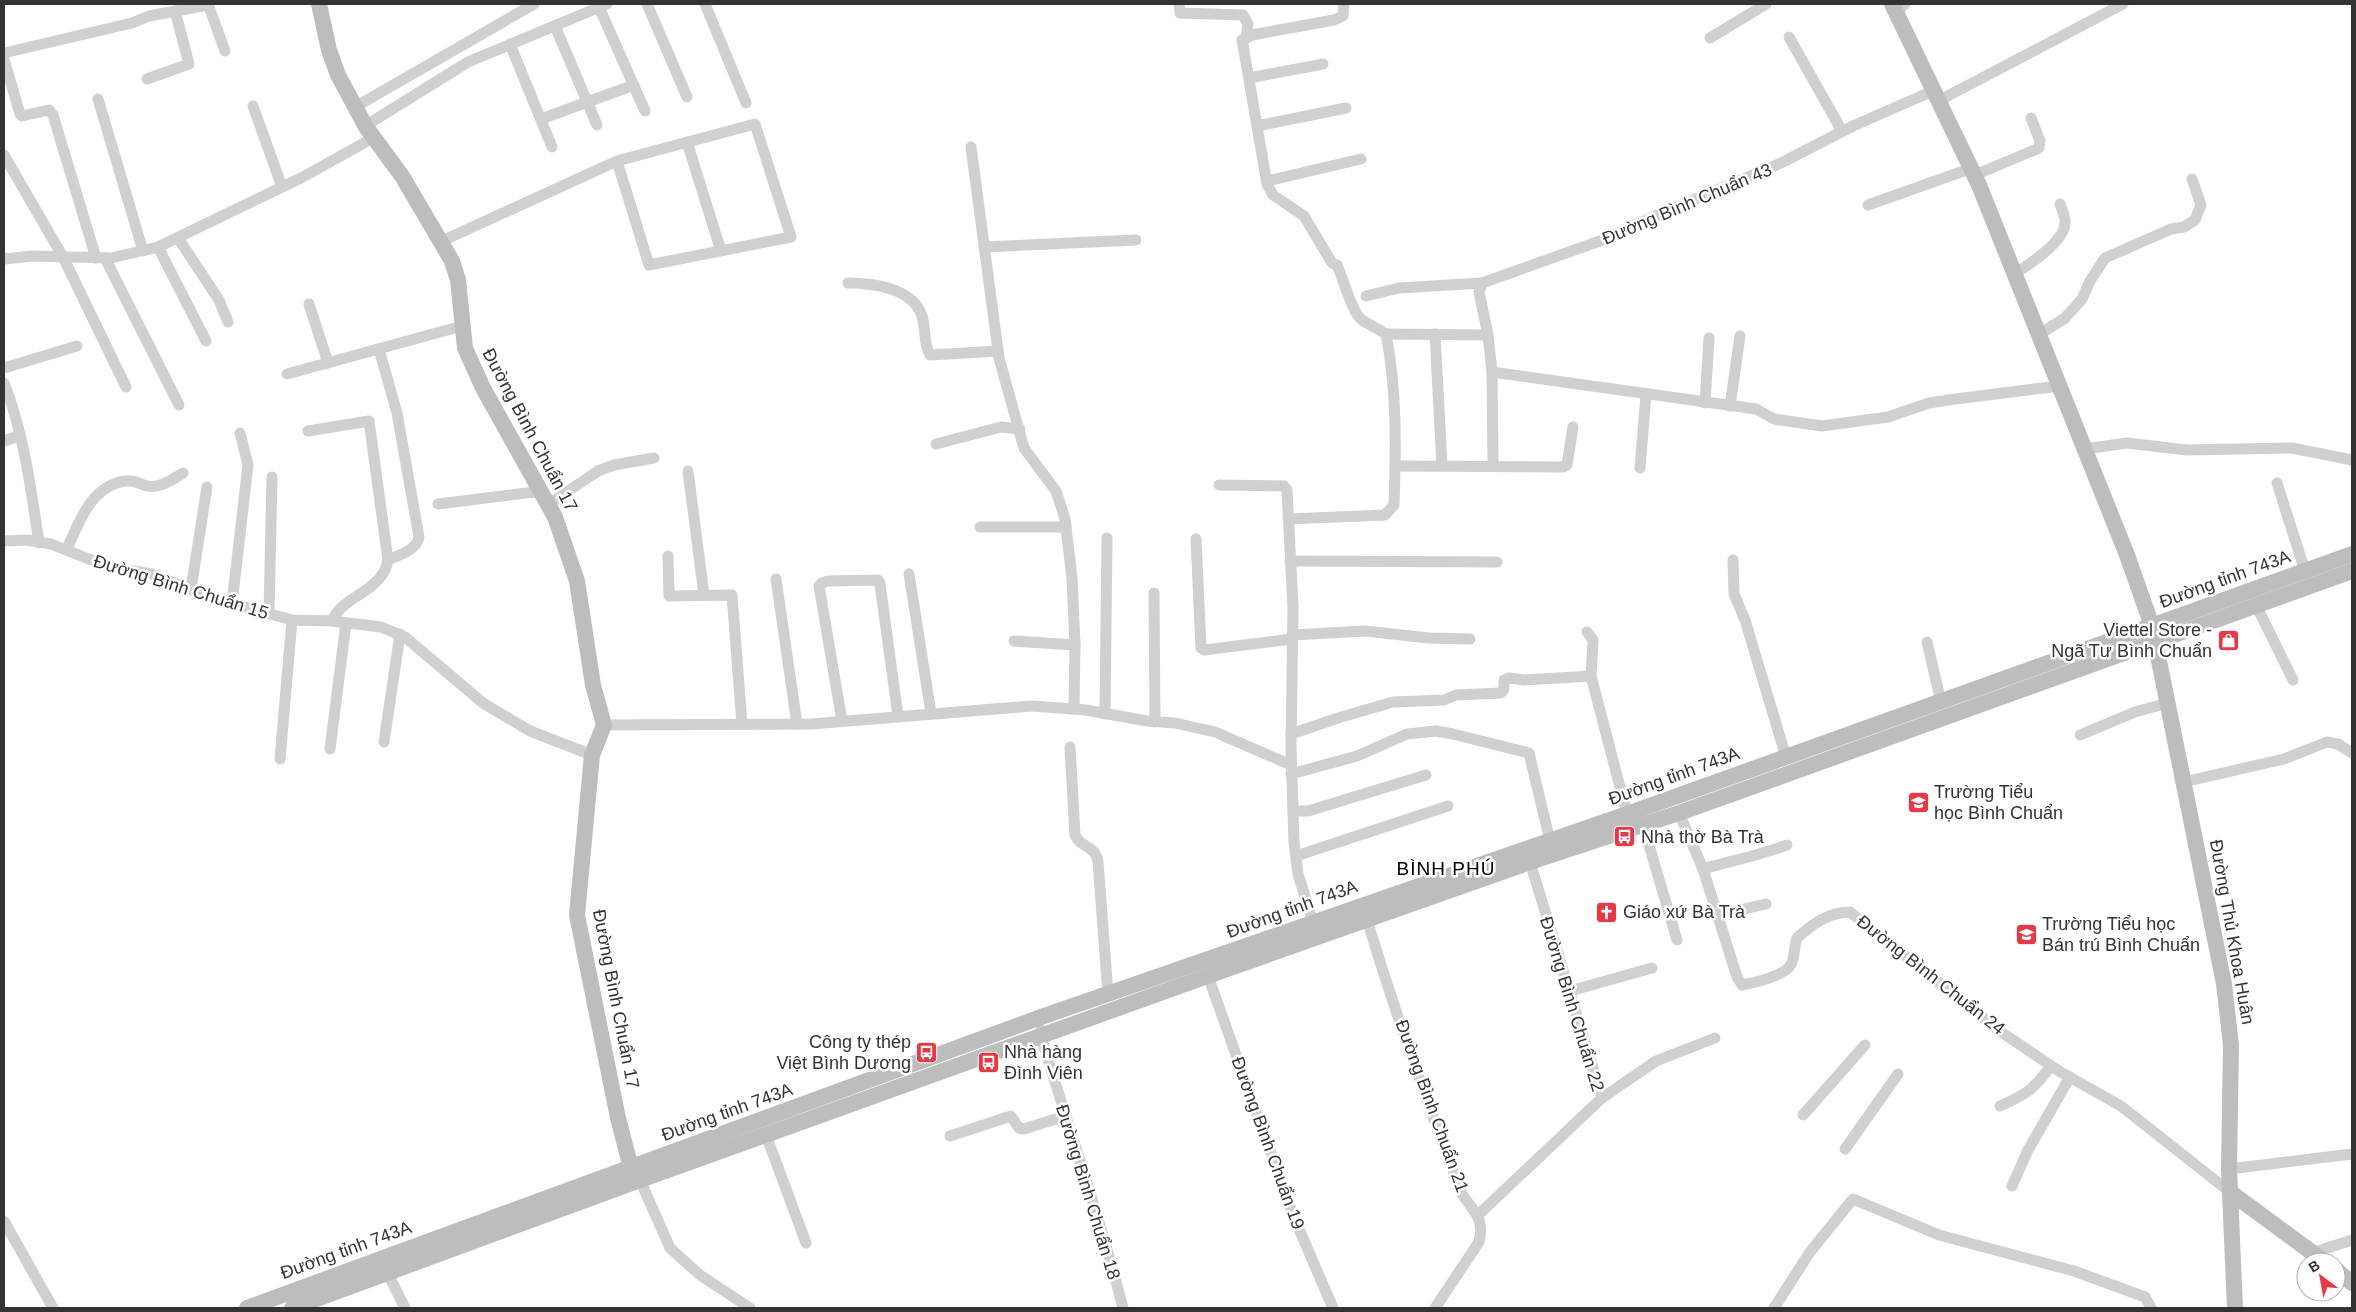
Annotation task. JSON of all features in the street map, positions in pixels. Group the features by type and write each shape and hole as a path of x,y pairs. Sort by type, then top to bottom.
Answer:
{"main road":[{"name":"Đường Bình Chuẩn 17","path":"319,4 329,50 338,75 369,132 402,176 442,241 452,261 458,280 465,348 474,371 555,517 577,581 592,685 604,725 592,755 577,915 618,1118 635,1174"},
{"name":"Đường Thủ Khoa Huân","path":"1898,6 1973,171 2040,334 2154,633 2224,984 2231,1045 2229,1169 2235,1308"},
{"name":"Đường tỉnh 743A","path":"292,1308 415,1265 635,1174 1040,1017 1550,841 1608,828 1643,824 1679,813 2154,633 2305,571 2352,554"},
{"name":"Đường tỉnh 743A","path":"247,1308 410,1248 635,1174 766,1135 1368,920 1530,862 1608,828 1628,814 1941,702 2154,633 2256,605 2352,571"},
{"path":"2230,1192 2311,1252"},
{"path":"410,1248 415,1265"}],"street":[{"path":"355,107 534,4"},
{"path":"647,4 688,97"},
{"path":"706,4 746,103"},
{"path":"1179,4 1180,13 1243,15 1248,24 1246,38"},
{"path":"1344,4 1342,16 1334,20 1242,40 1267,181 1274,195 1304,216 1332,263 1337,265 1348,290 1352,308 1360,319 1386,334 1488,334"},
{"path":"1710,38 1766,4"},
{"name":"Đường Bình Chuẩn 43","path":"1366,296 1399,288 1482,282 1612,237 1638,223 1781,163 1842,131 1937,95 2123,4"},
{"path":"4,53 132,23 149,16 208,5 225,51"},
{"path":"4,258 32,256 101,258 158,247 282,187 369,132 468,62 603,5 645,111"},
{"path":"147,79 189,64 174,11"},
{"path":"555,26 597,125"},
{"path":"1789,37 1842,131"},
{"path":"510,44 552,147"},
{"path":"4,59 20,114 22,116 49,110 53,115 101,258 179,405"},
{"path":"1249,78 1323,64"},
{"path":"541,119 634,85"},
{"path":"98,99 143,251"},
{"path":"253,106 282,187"},
{"path":"1257,126 1346,108"},
{"path":"1868,205 2039,148 2040,141 2031,118"},
{"path":"442,241 617,161 755,124 791,237 649,265 617,161"},
{"path":"687,142 721,251"},
{"path":"971,147 998,351 1024,448 1056,491 1066,527 1072,578 1075,645 1074,710"},
{"path":"4,155 63,257 126,387"},
{"path":"1267,181 1361,158"},
{"path":"2040,334 2065,318 2082,299 2090,281 2106,258 2171,229 2184,227 2195,220 2201,205 2192,179"},
{"path":"2015,273 2033,263 2062,234 2066,223 2060,204"},
{"path":"178,238 219,300 228,322"},
{"path":"984,247 1136,240"},
{"path":"158,247 206,341"},
{"path":"1482,282 1479,292 1488,334 1492,372 1493,466"},
{"path":"848,283 870,283 901,293 912,299 922,315 927,350 930,355 998,351"},
{"path":"309,304 328,363"},
{"path":"287,374 462,326"},
{"path":"1288,519 1385,515 1394,505 1393,385 1386,334"},
{"path":"1435,334 1442,466"},
{"path":"1730,406 1740,336"},
{"path":"1705,403 1708,338"},
{"path":"4,368 77,346"},
{"path":"379,350 397,413 419,537 418,543 412,548 388,560"},
{"path":"1492,372 1756,409 1774,419 1822,426 1888,417 1939,402 2059,386"},
{"path":"4,383 11,400 29,475 39,543"},
{"path":"1640,468 1646,395"},
{"path":"308,431 369,421 388,560 382,575 355,599 336,611 332,621"},
{"path":"936,444 1001,427 1020,429"},
{"path":"1395,466 1566,466 1573,427"},
{"path":"232,603 248,465 240,434"},
{"path":"4,441 19,436"},
{"path":"2085,449 2127,443 2187,450 2292,448 2352,460"},
{"path":"438,504 545,497 614,465 654,458"},
{"path":"688,471 704,595"},
{"path":"67,549 83,512 92,499 108,488 124,481 135,481 149,487 165,484 183,473"},
{"path":"269,614 272,476"},
{"path":"2277,482 2305,571"},
{"path":"1219,485 1284,486 1287,490 1292,637 1291,769 1293,811 1298,874 1313,922"},
{"path":"190,589 207,487"},
{"path":"980,526 1066,527"},
{"path":"1105,714 1107,538"},
{"path":"1196,539 1199,644 1204,650 1292,637 1365,631 1429,638 1470,639"},
{"name":"Đường Bình Chuẩn 15","path":"4,541 26,540 67,549 109,568 152,574 232,603 292,620 332,621 381,627 400,634 483,703 530,731 592,755"},
{"path":"668,556 669,596 732,595 742,724"},
{"path":"1734,560 1734,594 1745,620 1786,757"},
{"path":"1290,561 1497,562"},
{"path":"909,574 931,713"},
{"path":"776,579 797,724"},
{"path":"842,721 819,586 828,581 878,580 898,716"},
{"path":"1154,593 1155,722"},
{"path":"2256,605 2293,680"},
{"path":"280,759 292,620"},
{"path":"330,749 346,623"},
{"path":"1587,632 1593,640 1591,676 1628,814"},
{"path":"384,742 400,634"},
{"path":"1014,641 1075,645"},
{"path":"1927,642 1941,702"},
{"path":"1291,734 1393,702 1444,700 1456,695 1501,693 1506,679 1524,680 1591,676"},
{"path":"2080,735 2135,712 2168,703"},
{"path":"604,725 797,724 1032,706 1175,723 1216,732 1291,769 1357,756 1407,734 1436,731 1507,747 1528,754 1550,841"},
{"path":"2184,782 2284,759 2328,742 2338,744 2352,753"},
{"path":"1070,747 1076,836 1077,840 1093,850 1098,862 1108,994"},
{"path":"1293,811 1308,811 1426,775"},
{"path":"1296,856 1448,806"},
{"name":"Đường Bình Chuẩn 24","path":"1679,813 1703,869 1736,977 1742,985 1752,984 1787,970 1792,964 1797,938 1822,920 1838,912 1850,912 2001,1032 2051,1066 2121,1106 2230,1192"},
{"path":"1643,824 1677,940"},
{"path":"1703,869 1747,856 1764,854 1787,845"},
{"name":"Đường Bình Chuẩn 22","path":"1478,1215 1602,1098 1530,862"},
{"path":"1718,915 1766,904"},
{"name":"Đường Bình Chuẩn 21","path":"1368,920 1386,982 1461,1193 1478,1215"},
{"path":"1570,991 1652,968"},
{"name":"Đường Bình Chuẩn 19","path":"1208,976 1293,1215 1333,1308"},
{"name":"Đường Bình Chuẩn 18","path":"1040,1017 1041,1036 1103,1231 1123,1308"},
{"path":"1602,1098 1656,1061 1715,1038"},
{"path":"1803,1115 1865,1045"},
{"path":"2000,1106 2036,1087 2051,1066"},
{"path":"1845,1149 1898,1074"},
{"path":"2012,1186 2028,1150 2070,1077"},
{"path":"950,1136 1011,1116 1018,1128 1024,1130 1065,1116"},
{"path":"766,1135 806,1243"},
{"path":"2229,1169 2352,1154"},
{"path":"635,1174 670,1248 700,1275 750,1308"},
{"path":"1774,1308 1810,1252 1853,1199 1940,1235 2074,1271 2145,1297 2151,1308"},
{"path":"1434,1308 1478,1242 1482,1230 1478,1215"},
{"path":"4,1221 52,1308"},
{"path":"2328,1252 2352,1240"},
{"path":"388,1274 405,1308"}],"place":[{"name":"Viettel Store - Ngã Tư Bình Chuẩn","path":"2228,640"},
{"name":"Trường Tiểu học Bình Chuẩn","path":"1918,802"},
{"name":"Nhà thờ Bà Trà","path":"1625,837"},
{"name":"Giáo xứ Bà Trà","path":"1607,912"},
{"name":"Trường Tiểu học Bán trú Bình Chuẩn","path":"2026,934"},
{"name":"Công ty thép Việt Bình Dương","path":"927,1052"},
{"name":"Nhà hàng Đình Viên","path":"988,1062"}],"district":[{"name":"BÌNH PHÚ","path":"1446,868"}]}
